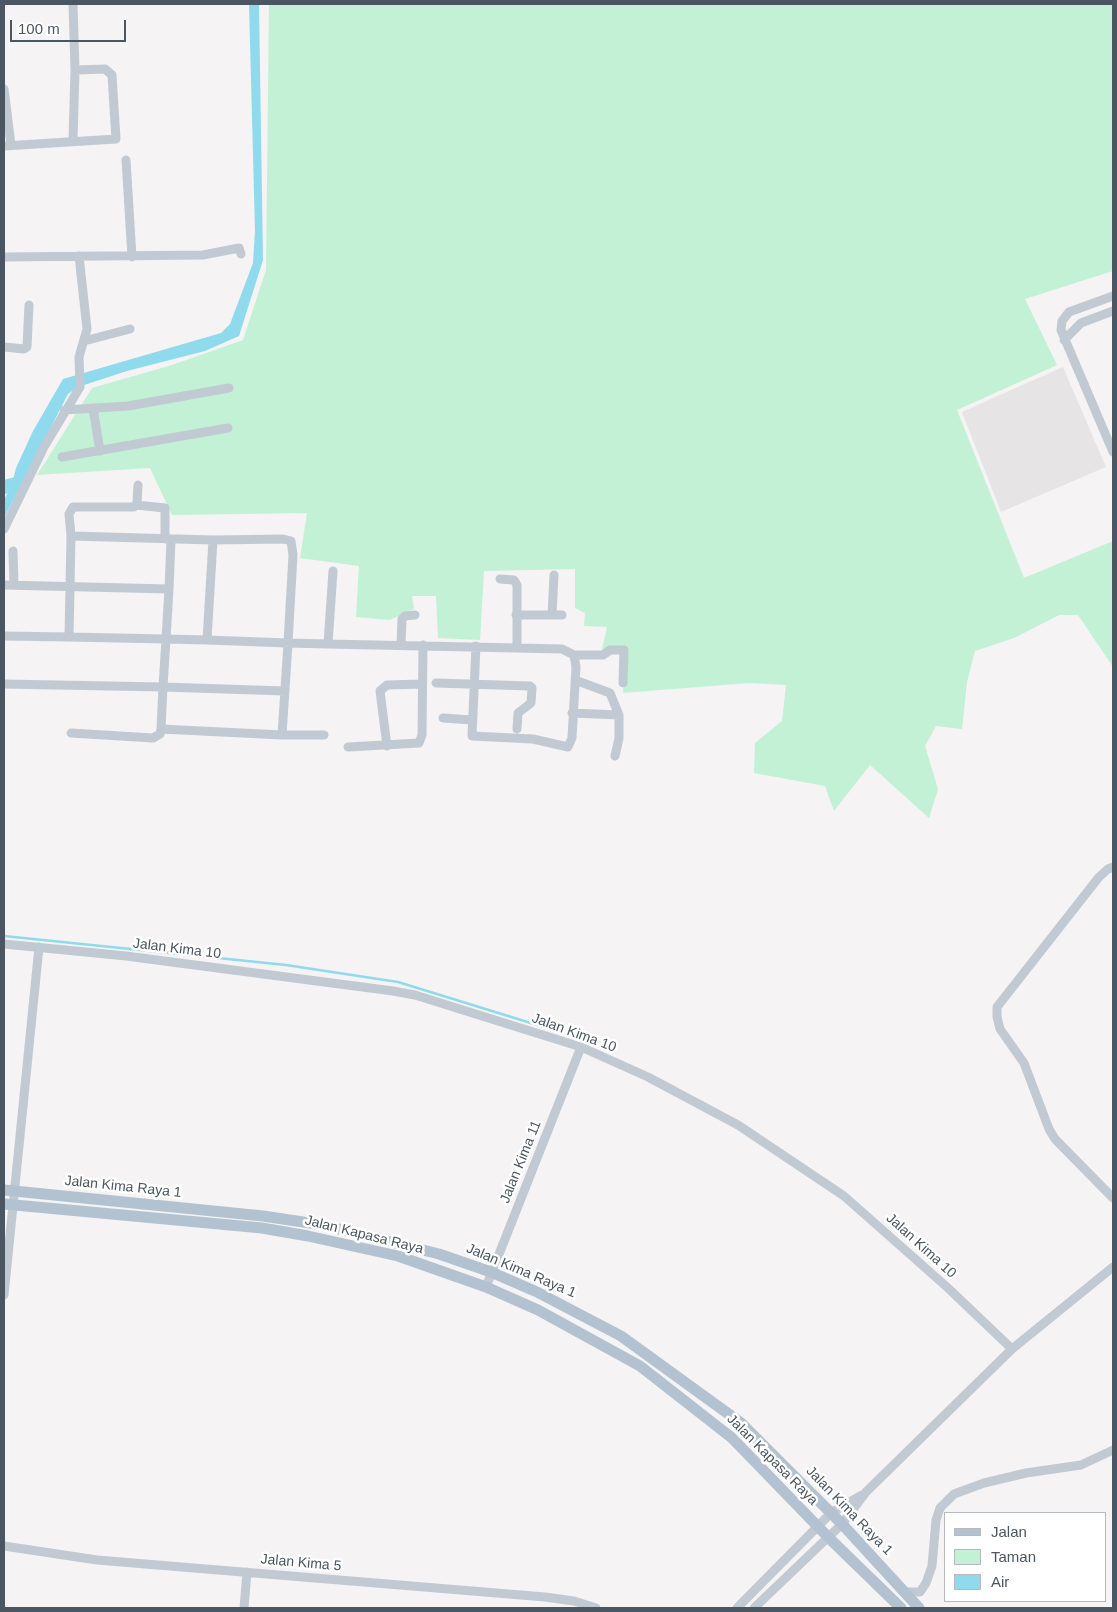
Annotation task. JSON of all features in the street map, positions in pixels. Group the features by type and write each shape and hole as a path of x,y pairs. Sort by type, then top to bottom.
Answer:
{"main road":[{"name":"Jalan Kima Raya 1","path":"8,1190 298,1221 376,1236 439,1254 491,1272 537,1292 622,1336 741,1423 842,1524 919,1608"},
{"name":"Jalan Kapasa Raya","path":"8,1204 289,1232 398,1256 486,1287 538,1310 640,1366 732,1438 817,1526 901,1608"}],"street":[{"path":"72,4 74,70 73,140"},
{"path":"4,89 7,145 116,139 112,75 105,69 74,70"},
{"path":"126,160 132,257"},
{"path":"4,257 203,255 238,248 241,254"},
{"path":"4,530 64,410 80,387 79,357 87,322 79,256"},
{"path":"1113,296 1069,312 1062,321 1061,330 1113,452"},
{"path":"4,347 24,349 27,347 29,305"},
{"path":"1064,340 1081,323 1113,311"},
{"path":"84,341 130,329"},
{"path":"64,410 128,406 229,388"},
{"path":"93,408 100,452"},
{"path":"62,457 100,452 228,428"},
{"path":"136,505 138,485"},
{"path":"69,636 72,586 71,536 68,514 73,507 136,505 166,508 169,589 160,734 153,738 71,733"},
{"path":"71,536 168,540 283,539 291,541 293,554 282,735"},
{"path":"207,640 213,540"},
{"path":"13,551 14,585"},
{"path":"328,644 333,571"},
{"path":"552,615 554,575"},
{"path":"500,579 516,582 517,648"},
{"path":"4,585 169,589"},
{"path":"401,645 402,619 405,616 415,615"},
{"path":"516,615 562,615"},
{"path":"4,636 476,646 562,649 574,655 603,655 610,650 624,650 623,683"},
{"path":"348,747 416,745 422,740 423,645"},
{"path":"476,646 471,732 474,737 533,740 565,748 570,745 572,738 575,680 574,655"},
{"path":"575,680 610,693 619,715 619,738 616,756"},
{"path":"4,684 163,687 285,692"},
{"path":"387,746 380,691 387,685 422,684"},
{"path":"436,684 532,687 531,703 518,713 517,729"},
{"path":"572,713 619,715"},
{"path":"442,718 472,720"},
{"path":"160,729 282,735 324,735"},
{"path":"1113,867 1108,868 1099,877 997,1007 1000,1030 1024,1063 1048,1129 1054,1139 1113,1198"},
{"name":"Jalan Kima 10","path":"4,944 126,956 393,991 414,995 581,1047 648,1077 738,1125 844,1196 948,1288 1012,1350"},
{"path":"4,1295 8,1190 39,947"},
{"name":"Jalan Kima 11","path":"486,1287 581,1047"},
{"path":"754,1608 842,1524 866,1492 1012,1350 1113,1267"},
{"path":"919,1608 920,1592 932,1566 936,1520 940,1508 954,1494 984,1483 1026,1473 1081,1465 1113,1450"},
{"path":"737,1608 831,1513 866,1492"},
{"name":"Jalan Kima 5","path":"4,1546 76,1558 545,1597 574,1601 596,1608"},
{"path":"244,1608 247,1572"},
{"path":"906,1592 920,1592"}],"shaded area":[{"path":"1063,367 1106,467 1001,512 962,412"}],"green space":[{"path":"269,4 1113,4 1113,271 1025,299 1057,365 957,410 1024,578 1113,541 1113,667 1078,615 1059,615 1014,638 975,651 967,682 962,729 936,726 925,746 938,789 929,818 870,765 834,811 825,786 754,773 755,743 782,721 786,685 749,683 623,693 626,652 601,654 607,627 584,626 585,613 575,608 575,569 484,571 480,640 438,638 436,596 412,596 414,609 390,620 356,617 359,566 300,558 307,513 172,515 150,468 37,475 92,388 172,365 243,340 266,270"}],"water":[{"path":"249,4 259,4 263,260 239,336 205,351 127,371 78,387 68,394 4,518 4,500 12,484 16,468 33,431 63,379 221,333 230,324 253,263 255,231"}],"waterway":[{"path":"4,487 16,484"},
{"path":"4,936 286,965 398,982 547,1028"}]}
